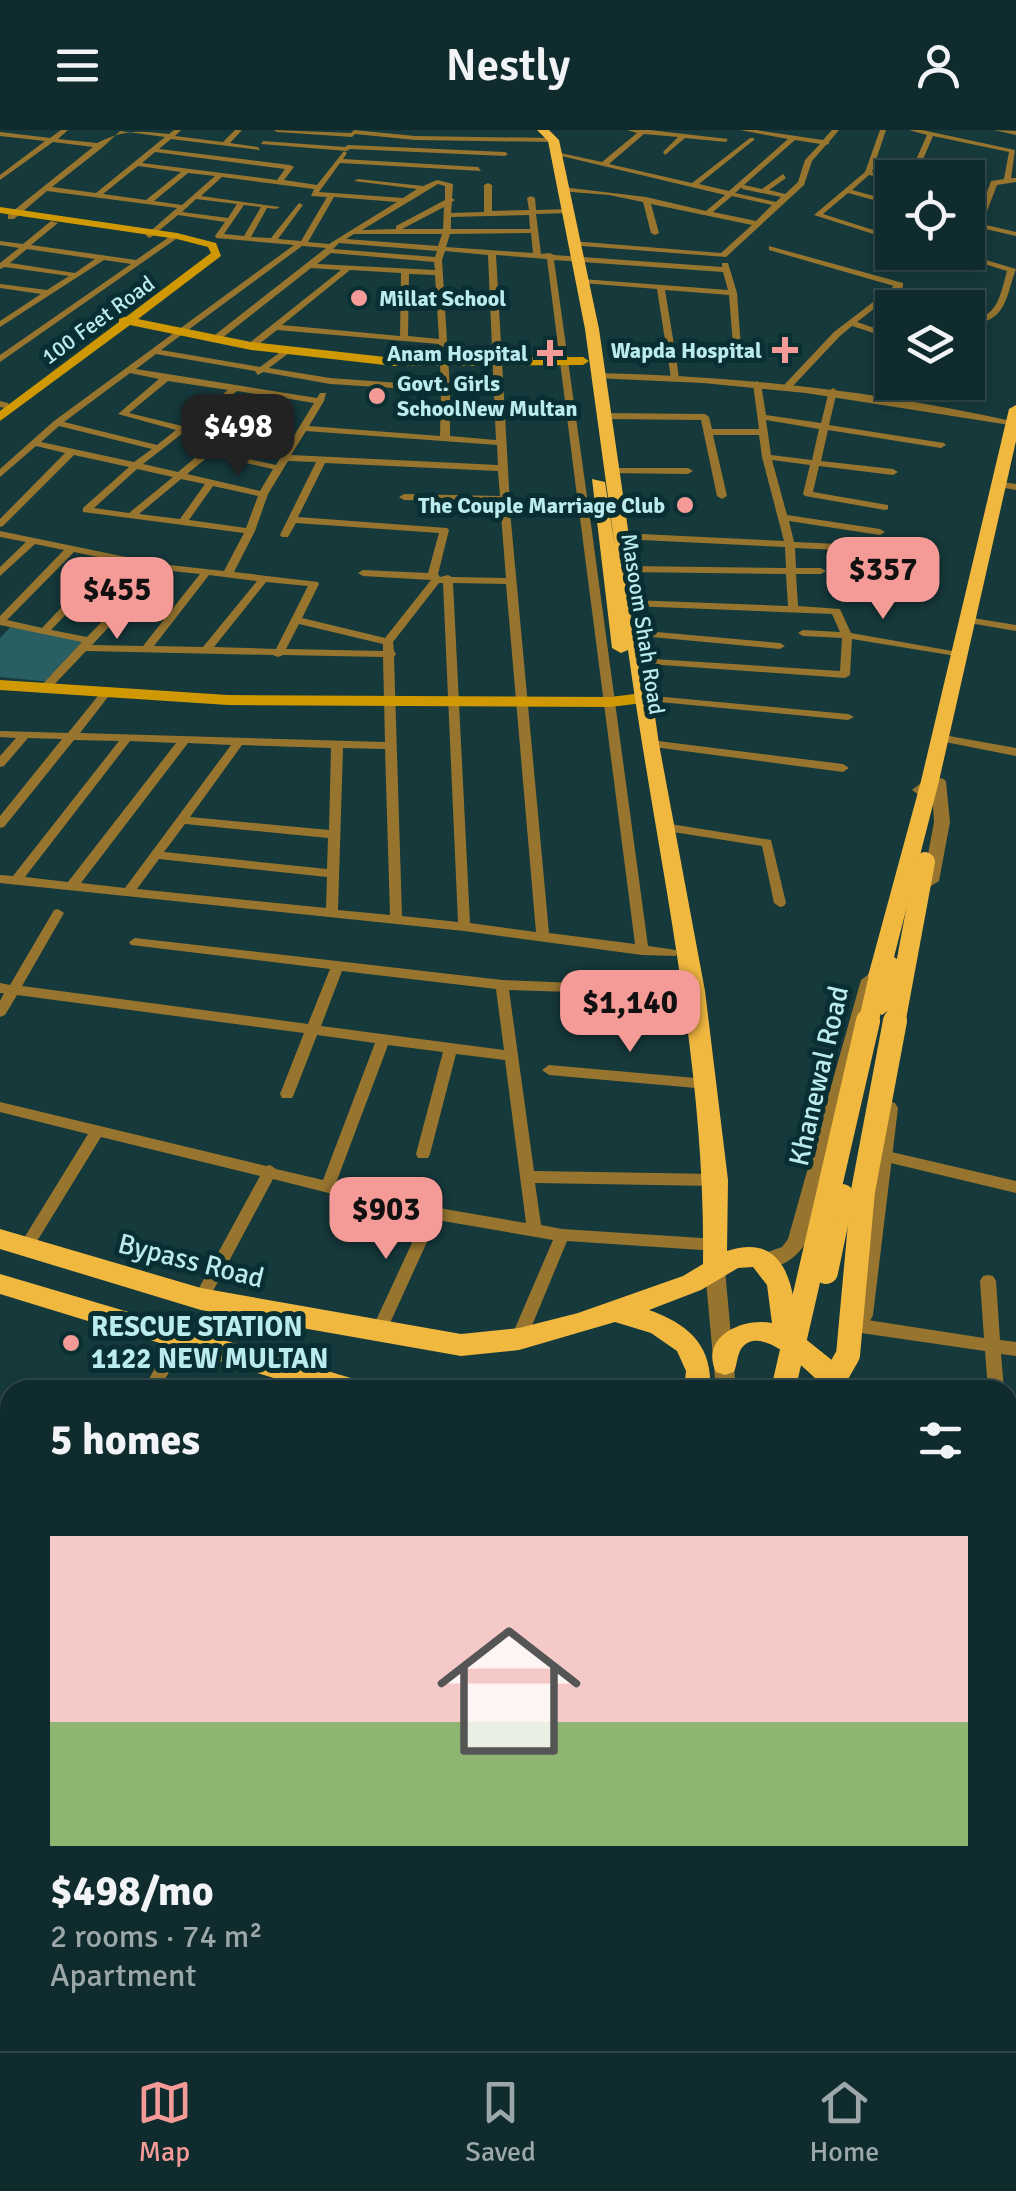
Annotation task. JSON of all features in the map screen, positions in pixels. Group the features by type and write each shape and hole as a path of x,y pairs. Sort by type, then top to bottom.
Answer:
{"main road":[{"name":"Masoom Shah Road","path":"550,141 582,281 585,329 574,361 598,412 610,472 600,510"},
{"name":"100 Feet Road","path":"7,214 189,240"},
{"name":"100 Feet Road","path":"1,408 217,254 212,245 189,240 7,214"},
{"name":"Masoom Shah Road","path":"573,252 570,274 598,376 600,510 627,700 671,953 694,991"},
{"path":"127,320 286,351 446,364 574,361"},
{"name":"Khanewal Road","path":"785,1380 879,976 934,782 950,740 1006,485 1015,424"},
{"name":"Khanewal Road","path":"799,1380 882,1006 932,812 958,655 1006,485"},
{"name":"Masoom Shah Road","path":"600,510 621,536 638,660 627,700 650,744 694,991 716,1180 716,1258"},
{"path":"0,684 106,694 391,702 627,700"},
{"path":"842,1380 848,1355 863,1192 932,812"},
{"name":"Bypass Road","path":"0,1239 201,1299 461,1345 518,1340 612,1310 698,1280 716,1258 766,1262"},
{"path":"766,1262 780,1288 786,1339"},
{"path":"0,1284 318,1380"},
{"path":"0,1297 269,1380"},
{"path":"612,1310 664,1325 684,1340 695,1352 698,1380"},
{"path":"726,1377 726,1351 743,1334 764,1332 786,1339 829,1380"}],"street":[{"path":"0,178 64,130"},
{"path":"7,214 48,189 121,130 224,145 505,154"},
{"path":"196,141 209,130"},
{"path":"224,145 239,130"},
{"path":"245,162 275,130 550,141 602,164 776,204"},
{"path":"340,161 477,174 485,130"},
{"path":"630,130 726,140"},
{"path":"743,130 827,143"},
{"path":"242,203 218,236 332,246 550,255 723,255 800,183 809,160 836,130"},
{"path":"875,233 818,217 868,174 883,130"},
{"path":"912,130 1013,151 1011,180 996,180 985,211"},
{"path":"996,130 1016,133"},
{"path":"314,194 340,161 354,132"},
{"path":"602,164 642,132"},
{"path":"0,134 101,146"},
{"path":"664,152 684,134"},
{"path":"919,160 931,134"},
{"path":"98,195 172,135"},
{"path":"708,213 793,138"},
{"path":"694,185 752,139"},
{"path":"283,158 291,145"},
{"path":"310,162 318,147"},
{"path":"154,150 290,168 279,182"},
{"path":"12,160 23,162"},
{"path":"137,164 279,182 314,194 405,200"},
{"path":"346,197 370,164"},
{"path":"148,202 186,170"},
{"path":"396,185 410,171"},
{"path":"868,174 875,175"},
{"path":"152,234 220,175"},
{"path":"763,191 782,176"},
{"path":"358,181 424,188"},
{"path":"214,340 349,232 424,188 437,182 448,184 447,230 438,260 446,364 445,439"},
{"path":"488,185 488,214"},
{"path":"739,186 786,196"},
{"path":"48,189 148,202 228,220"},
{"path":"562,189 646,200 755,223"},
{"path":"846,190 875,198"},
{"path":"985,195 991,196"},
{"path":"0,474 58,422 302,244 331,196"},
{"path":"195,197 276,207"},
{"path":"531,198 537,254"},
{"path":"394,231 450,200"},
{"path":"646,200 655,233"},
{"path":"273,241 299,205"},
{"path":"246,239 265,206"},
{"path":"448,214 568,211"},
{"path":"2,266 54,223"},
{"path":"985,227 1016,234"},
{"path":"349,232 532,231"},
{"path":"0,359 172,239"},
{"path":"0,242 139,263"},
{"path":"332,246 438,260"},
{"path":"772,248 900,285 894,290"},
{"path":"492,252 495,364 510,581 543,936"},
{"path":"573,252 726,270"},
{"path":"404,497 600,510 574,361 550,255"},
{"path":"670,347 737,348 733,293 723,255"},
{"path":"0,324 102,258"},
{"path":"985,260 1014,270 999,309 985,319"},
{"path":"2,266 75,275"},
{"path":"311,266 438,273"},
{"path":"251,346 348,268"},
{"path":"404,339 406,272"},
{"path":"582,281 733,293"},
{"path":"0,286 49,293"},
{"path":"661,289 675,378"},
{"path":"788,386 875,305"},
{"path":"852,323 875,330"},
{"path":"276,327 444,342"},
{"path":"152,351 330,382 446,389"},
{"path":"250,531 86,510 135,466 286,351"},
{"path":"128,370 320,402"},
{"path":"598,376 834,391 1015,424"},
{"path":"99,432 166,378"},
{"path":"228,574 263,494 306,428 330,382"},
{"path":"757,384 767,457 790,544 793,608"},
{"path":"834,391 810,496 885,507"},
{"path":"131,516 276,394"},
{"path":"598,412 706,417 722,496"},
{"path":"122,414 185,429"},
{"path":"762,417 941,445"},
{"path":"58,422 160,448"},
{"path":"306,428 502,443"},
{"path":"710,432 764,432"},
{"path":"34,443 263,494"},
{"path":"205,451 279,468"},
{"path":"0,524 71,452"},
{"path":"767,457 893,472"},
{"path":"286,458 504,468"},
{"path":"285,535 322,460"},
{"path":"610,472 688,471"},
{"path":"183,522 210,484"},
{"path":"785,518 880,532"},
{"path":"294,520 444,530 439,578 456,703 464,926"},
{"path":"0,534 160,567 314,584 278,654"},
{"path":"621,536 861,548"},
{"path":"0,573 34,541"},
{"path":"0,622 72,548"},
{"path":"44,631 115,558"},
{"path":"44,690 160,567"},
{"path":"627,568 820,571"},
{"path":"145,650 208,572"},
{"path":"363,573 510,581"},
{"path":"205,652 264,578"},
{"path":"396,920 389,648 439,578"},
{"path":"631,603 838,612 847,636 845,675 638,660"},
{"path":"296,620 389,648"},
{"path":"974,621 1016,628"},
{"path":"0,622 87,644 145,650 278,654 389,648"},
{"path":"634,632 780,646"},
{"path":"803,634 847,636 958,655"},
{"path":"0,824 106,694"},
{"path":"642,950 627,700 848,717"},
{"path":"0,734 125,741 391,746"},
{"path":"0,763 24,736"},
{"path":"950,740 1016,752"},
{"path":"16,881 125,741"},
{"path":"70,887 182,742"},
{"path":"128,893 237,744"},
{"path":"650,744 843,768"},
{"path":"332,914 337,745"},
{"path":"766,1262 789,1253 797,1242 920,788 934,782"},
{"name":"Khanewal Road","path":"844,1380 858,1354 883,1156 942,822 934,782"},
{"path":"184,820 335,834"},
{"path":"664,827 766,843 780,903"},
{"path":"157,855 334,874"},
{"path":"0,879 464,926 671,953"},
{"path":"0,1012 6,989 58,913"},
{"path":"134,942 502,985 694,991"},
{"path":"286,1094 337,967"},
{"path":"502,985 534,1230"},
{"path":"6,989 512,1056"},
{"path":"328,1186 383,1040"},
{"path":"423,1154 451,1048"},
{"path":"550,1070 707,1084"},
{"path":"0,1108 433,1213 716,1258 726,1377"},
{"path":"26,1247 97,1131"},
{"path":"883,1156 1016,1186"},
{"path":"201,1299 270,1172"},
{"path":"528,1178 716,1180"},
{"path":"380,1329 433,1213"},
{"path":"518,1340 562,1234"},
{"path":"988,1281 995,1380"},
{"path":"862,1326 1016,1348"},
{"path":"157,1380 173,1351"}],"shaded area":[{"path":"15,622 93,639 51,682 0,677 0,638"}],"place":[{"name":"Millat School","path":"359,298"},
{"name":"Wapda Hospital","path":"785,350"},
{"name":"Anam Hospital","path":"550,353"},
{"name":"Govt. Girls SchoolNew Multan","path":"377,396"},
{"name":"The Couple Marriage Club","path":"685,505"},
{"name":"RESCUE STATION 1122 NEW MULTAN","path":"71,1343"}]}
